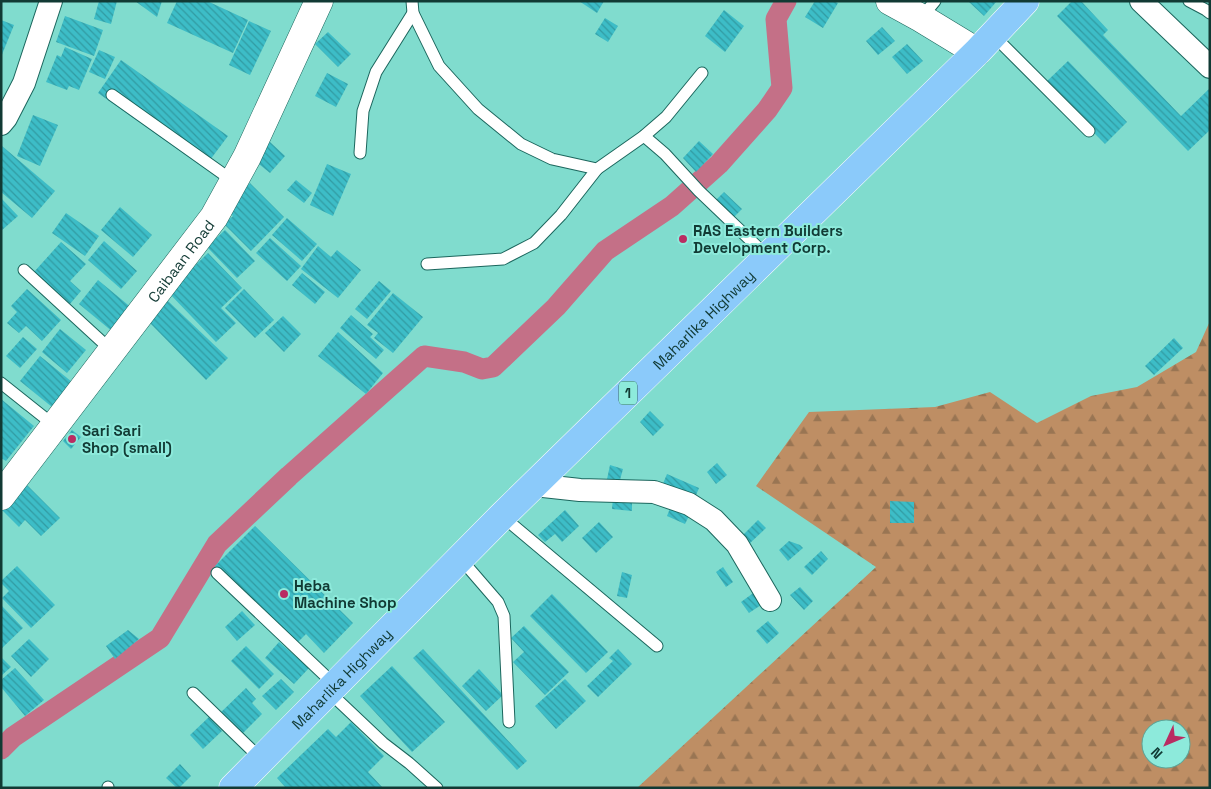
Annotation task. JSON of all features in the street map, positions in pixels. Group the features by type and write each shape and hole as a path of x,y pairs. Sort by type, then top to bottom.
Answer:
{"highway":[{"name":"Maharlika Highway","path":"233,788 502,516 985,44 1025,1"}],"street":[{"path":"1,124 24,83 51,1"},
{"name":"Caibaan Road","path":"1,496 214,217 247,157 319,1"},
{"path":"890,1 928,9 985,44"},
{"path":"1147,2 1210,67"},
{"path":"534,485 580,490 654,492 689,504 714,520 737,544 770,600"}],"lane":[{"path":"1189,1 1210,13"},
{"path":"360,154 363,111 376,72 412,7"},
{"path":"412,7 439,66 478,109 521,144 552,159 597,169"},
{"path":"985,44 1089,130"},
{"path":"427,264 503,259 534,243 561,215 597,169 644,136 666,117 702,73"},
{"path":"112,95 234,181"},
{"path":"644,136 767,256"},
{"path":"24,270 112,351"},
{"path":"1,382 54,426"},
{"path":"502,516 657,646"},
{"path":"460,558 498,602 504,616 509,722"},
{"path":"217,573 332,688 383,743 437,788"},
{"path":"193,693 261,759"}],"green space":[{"path":"1210,321 1210,788 637,788 876,567 756,486 809,412 935,407 990,392 1037,423 1091,396 1137,387 1196,352"}],"building":[{"path":"99,1 117,1 111,24 94,19"},
{"path":"135,1 162,1 157,17"},
{"path":"177,1 207,1 248,20 233,53 167,23"},
{"path":"579,1 604,1 597,13"},
{"path":"815,1 834,1 838,3 823,28 805,17"},
{"path":"968,1 997,1 984,16"},
{"path":"1072,1 1081,1 1108,30 1103,35 1181,116 1210,88 1210,130 1188,151 1057,16"},
{"path":"724,10 744,26 725,52 705,36"},
{"path":"65,16 103,30 94,56 56,42"},
{"path":"605,18 618,26 608,42 595,34"},
{"path":"1,20 14,25 1,57"},
{"path":"249,21 271,31 250,75 229,65"},
{"path":"882,27 895,41 878,55 866,41"},
{"path":"328,32 351,54 338,67 315,44"},
{"path":"907,44 923,61 907,74 892,57"},
{"path":"65,47 92,59 79,90 69,86 67,90 46,82 57,55 61,57"},
{"path":"99,50 115,57 105,79 89,72"},
{"path":"121,60 228,136 204,168 98,93"},
{"path":"1068,61 1127,122 1105,144 1045,83"},
{"path":"327,73 348,84 336,107 315,96"},
{"path":"33,115 58,125 40,166 17,156"},
{"path":"699,141 713,154 696,172 683,158"},
{"path":"270,142 285,156 270,173 254,160"},
{"path":"2,146 55,191 32,218 1,192"},
{"path":"327,164 351,174 333,216 310,205"},
{"path":"296,180 312,193 304,203 287,190"},
{"path":"250,183 284,217 251,251 224,224 233,216 225,208"},
{"path":"724,192 742,209 734,217 716,200"},
{"path":"1,198 18,216 1,231"},
{"path":"120,207 152,235 133,257 101,230"},
{"path":"66,213 99,236 85,256 52,233"},
{"path":"287,218 317,244 302,261 272,235"},
{"path":"225,230 255,261 237,278 207,247"},
{"path":"270,238 301,266 287,281 256,253"},
{"path":"104,241 137,271 121,289 88,260"},
{"path":"61,242 86,264 70,281 81,291 70,304 34,272"},
{"path":"318,246 331,257 337,250 361,270 338,298 301,269"},
{"path":"208,253 242,288 221,308 236,323 216,342 168,292"},
{"path":"302,273 325,292 315,304 292,285"},
{"path":"98,280 133,309 113,332 79,304"},
{"path":"379,281 391,291 367,319 355,309"},
{"path":"27,289 61,320 42,341 26,326 19,333 7,323 17,312 11,306"},
{"path":"244,289 274,320 255,338 225,308"},
{"path":"393,293 423,317 393,353 374,338 378,333 367,325"},
{"path":"168,301 228,358 206,380 149,322"},
{"path":"351,315 373,334 370,337 384,350 376,359 340,328"},
{"path":"283,316 301,334 284,352 265,333"},
{"path":"60,329 86,350 67,373 42,352"},
{"path":"338,332 383,373 366,394 318,356"},
{"path":"23,337 37,349 20,368 6,356"},
{"path":"1174,338 1183,348 1154,375 1145,366"},
{"path":"40,356 72,382 52,407 20,381"},
{"path":"1,399 34,426 6,461 1,458"},
{"path":"650,411 664,425 653,436 640,422"},
{"name":"Sari Sari Shop (small)","path":"72,430 81,437 71,449 63,441"},
{"path":"717,463 727,475 716,484 707,472"},
{"path":"610,465 623,469 618,487 606,484"},
{"path":"667,474 699,488 694,500 662,486"},
{"path":"25,483 60,518 41,536 25,520 19,527 1,509"},
{"path":"613,498 632,499 632,511 612,509"},
{"path":"890,501 914,502 914,523 890,523"},
{"path":"672,503 691,512 685,524 667,516"},
{"path":"565,510 579,526 562,542 555,534 545,542 538,535"},
{"path":"758,520 766,528 749,544 742,536"},
{"path":"599,522 613,537 596,553 582,538"},
{"name":"Heba Machine Shop","path":"255,526 353,623 324,653 306,634 295,645 215,566"},
{"path":"789,541 803,548 788,561 779,550"},
{"path":"821,551 828,559 812,575 804,567"},
{"path":"17,566 55,605 31,628 2,598 9,591 1,581"},
{"path":"723,567 733,582 726,587 716,572"},
{"path":"622,572 632,575 627,598 617,596"},
{"path":"800,587 813,601 804,610 790,595"},
{"path":"756,591 764,603 749,613 741,602"},
{"path":"552,594 608,652 586,673 530,616"},
{"path":"1,605 23,628 1,649"},
{"path":"242,611 255,625 237,641 225,627"},
{"path":"768,621 779,633 767,644 756,631"},
{"path":"524,626 569,672 545,695 513,662 524,652 511,638"},
{"path":"128,630 139,639 115,659 106,646"},
{"path":"29,639 49,659 31,677 11,656"},
{"path":"279,642 309,668 294,684 265,658"},
{"path":"246,646 274,674 259,689 231,661"},
{"path":"423,649 527,761 517,770 413,658"},
{"path":"618,649 632,664 598,697 587,686 613,661 609,658"},
{"path":"1,657 11,667 1,676"},
{"path":"392,666 445,722 412,752 360,696"},
{"path":"15,668 44,700 25,716 1,687 1,680"},
{"path":"479,669 503,695 486,711 462,686"},
{"path":"281,679 294,692 276,710 262,696"},
{"path":"565,679 586,701 556,729 535,706"},
{"path":"246,688 256,699 252,703 262,714 242,734 217,716"},
{"path":"209,717 222,731 203,749 190,735"},
{"path":"351,722 384,756 368,772 383,788 286,788 277,778 328,729 336,737"},
{"path":"180,764 191,776 177,788 166,778"}],"waterway":[{"path":"1,749 13,737 160,638 217,544 289,476 424,356 464,362 482,369 493,367 556,307 605,251 672,206 719,164 767,110 782,88 776,19 786,1"}],"place":[{"name":"RAS Eastern Builders Development Corp.","path":"683,239"},
{"name":"Sari Sari Shop (small)","path":"72,439"},
{"name":"Heba Machine Shop","path":"284,594"}]}
